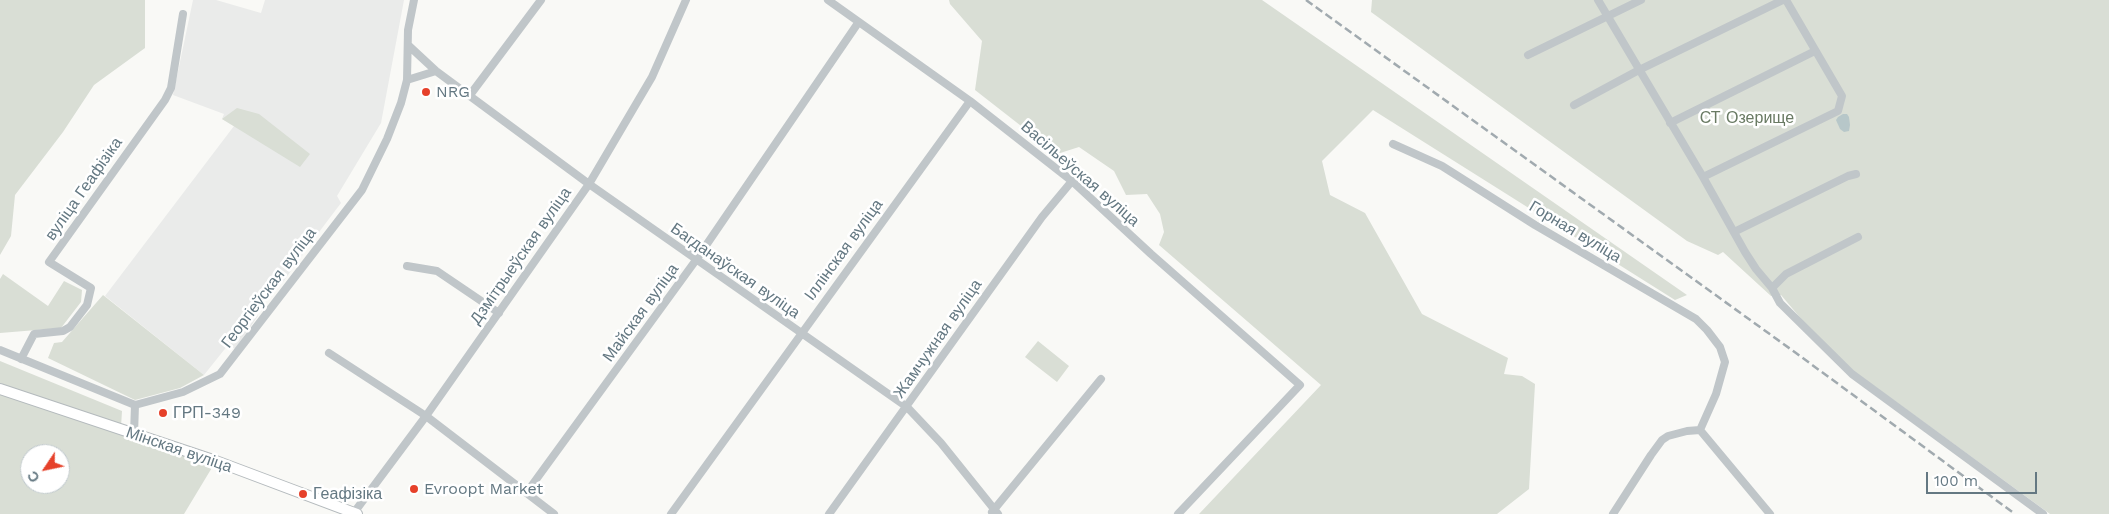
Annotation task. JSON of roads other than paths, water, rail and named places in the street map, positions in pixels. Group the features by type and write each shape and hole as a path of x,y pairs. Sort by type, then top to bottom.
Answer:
{"main road":[{"name":"Мінская вуліца","path":"0,389 216,461 355,514"}],"street":[{"name":"Георгіеўская вуліца","path":"135,405 183,392 220,374 362,190 394,124 407,80 408,30 414,0"},
{"path":"470,95 541,0"},
{"name":"Дзмітрыеўская вуліца","path":"355,514 589,184 652,77 686,0"},
{"name":"Васільеўская вуліца","path":"828,0 970,101 1072,181 1151,254 1300,385 1178,514"},
{"path":"1598,0 1756,269 1780,303 1852,374 2043,514"},
{"path":"1528,55 1641,0"},
{"path":"1574,105 1639,70 1785,0 1842,96 1838,110 1703,177"},
{"name":"вуліца Геафізіка","path":"21,359 34,334 63,331 70,327 86,305 91,288 49,262 168,94 171,88 179,47 183,14"},
{"name":"Майская вуліца","path":"527,492 696,260 858,23"},
{"name":"Багданаўская вуліца","path":"408,45 436,71 589,184 800,334 907,407 941,443 995,513"},
{"path":"1670,123 1815,51"},
{"path":"407,80 436,71"},
{"name":"Іллінская вуліца","path":"671,514 970,101"},
{"name":"Горная вуліца","path":"1393,144 1442,166 1535,225 1696,319 1714,337 1725,362 1716,394 1700,430"},
{"path":"1734,232 1848,176 1856,174"},
{"name":"Жамчужная вуліца","path":"829,514 1042,217 1072,181"},
{"path":"1773,291 1786,274 1858,237"},
{"path":"407,266 437,272 498,313"},
{"path":"0,350 135,405 134,434"},
{"path":"329,353 426,416 554,514"},
{"path":"995,513 1101,379"},
{"path":"1613,514 1650,455 1662,440 1668,436 1700,430 1770,514"}],"railway":[{"path":"1306,0 1796,353 2015,514"}],"place":[{"name":"NRG","path":"426,92"},
{"name":"ГРП-349","path":"163,413"},
{"name":"Evroopt Market","path":"414,489"},
{"name":"Геафізіка","path":"303,494"}],"park label":[{"name":"СТ Озерище","path":"1747,118"}]}
